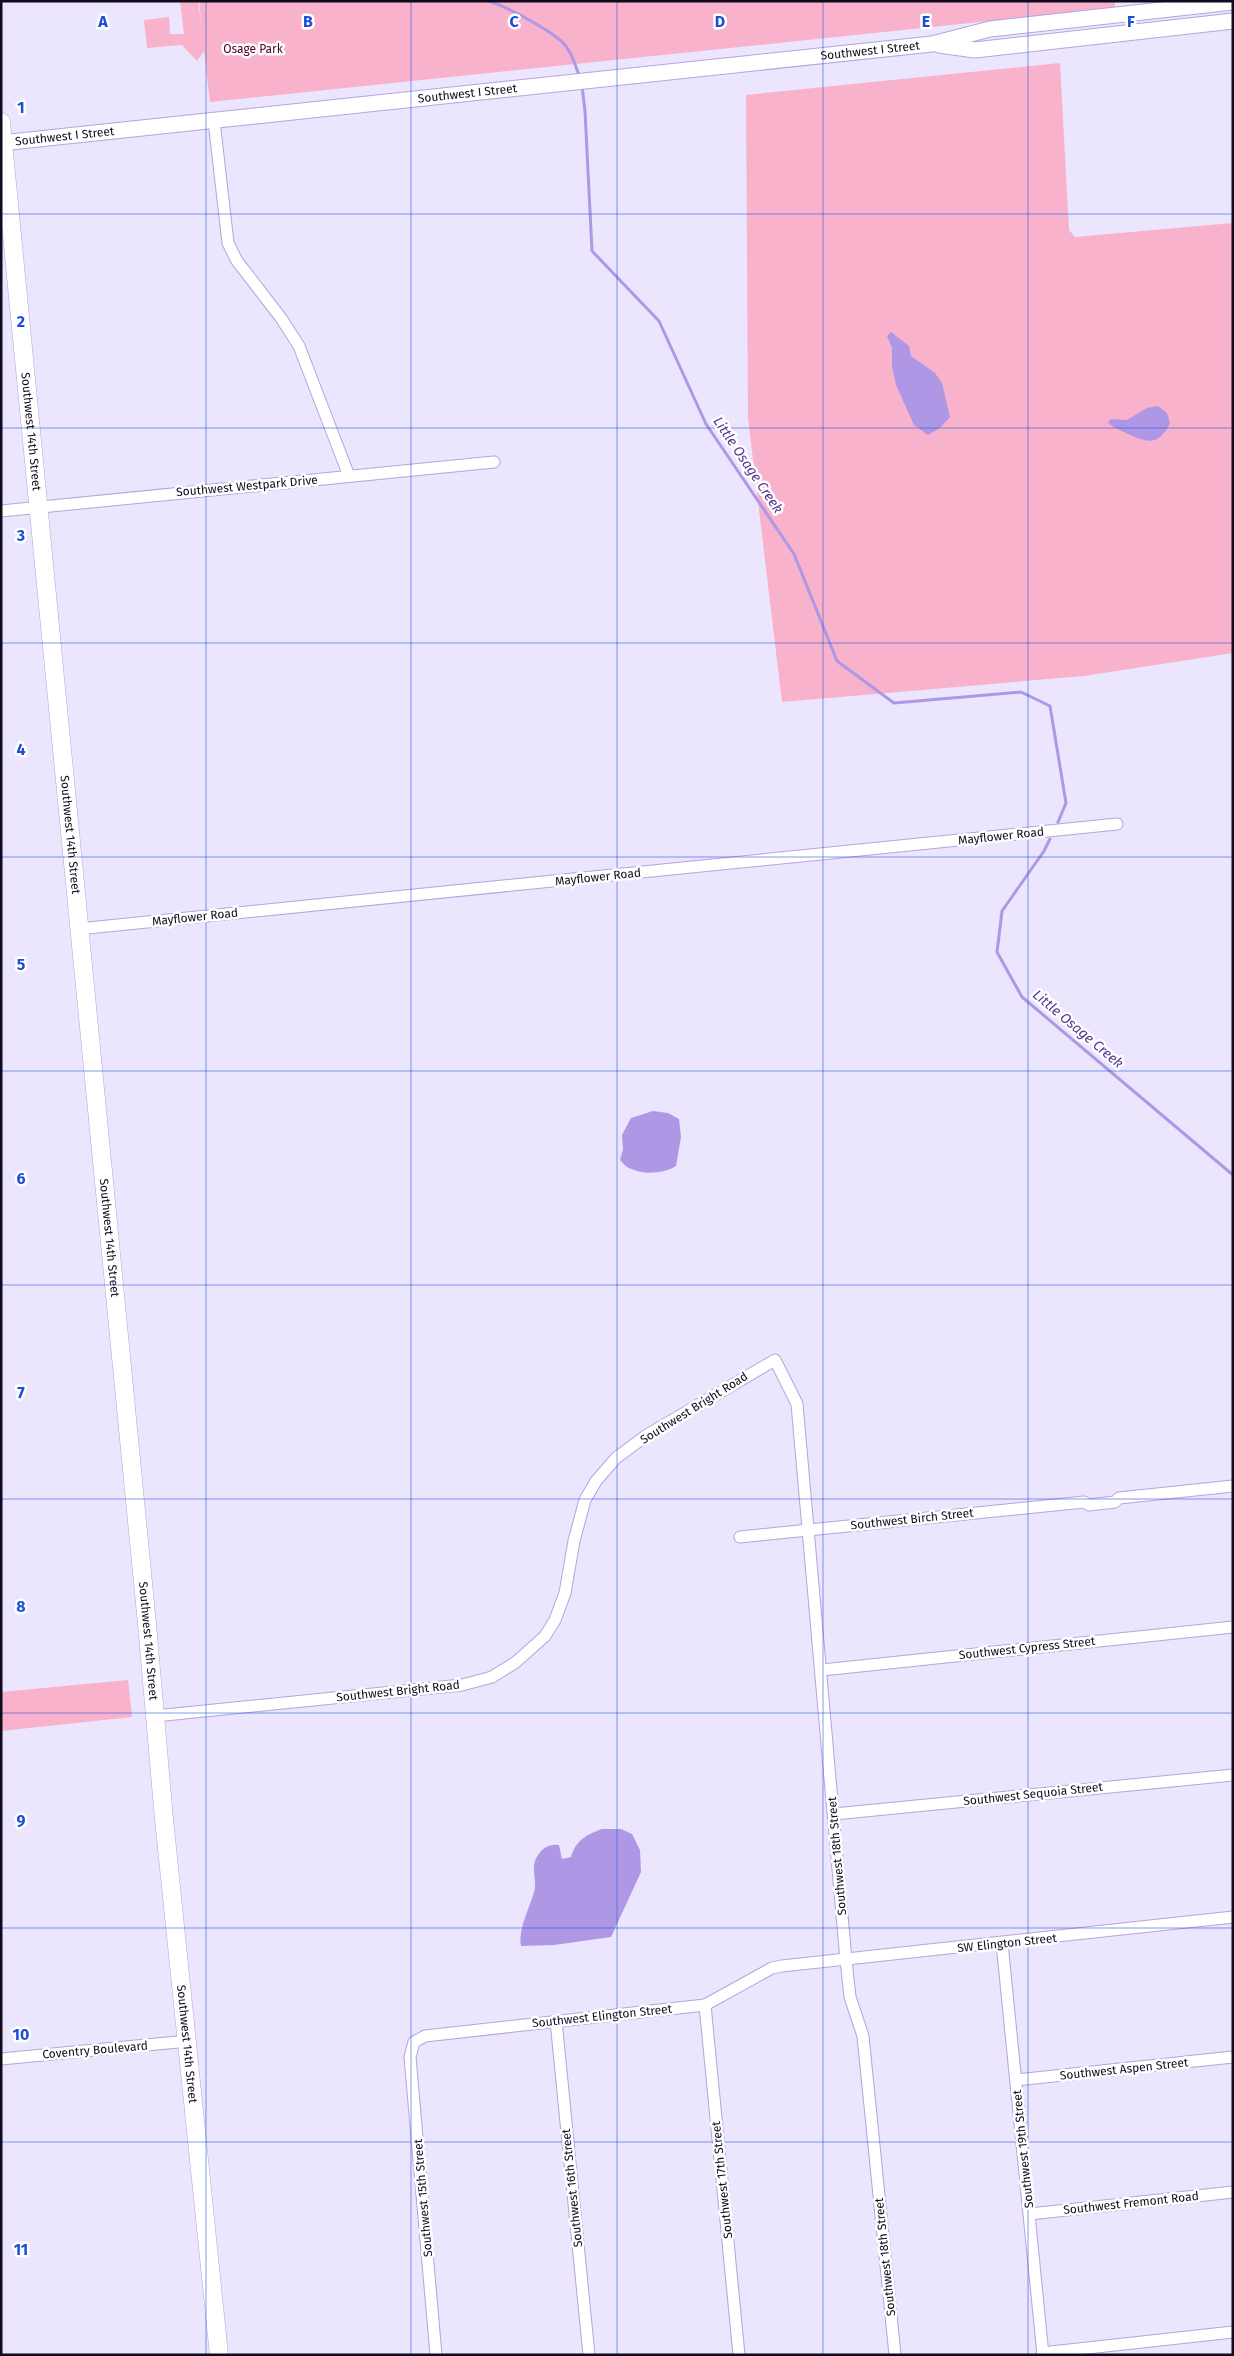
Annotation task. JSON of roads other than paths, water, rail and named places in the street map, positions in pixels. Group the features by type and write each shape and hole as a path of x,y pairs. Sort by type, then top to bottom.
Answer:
{"main road":[{"name":"Southwest I Street","path":"2,143 932,44 990,29 1233,2"},
{"name":"Southwest I Street","path":"932,44 975,50 1233,21"},
{"name":"Southwest 14th Street","path":"1,122 172,1900 219,2355"}],"street":[{"path":"214,121 228,243 237,261 276,311 299,346 349,476"},
{"name":"Southwest Westpark Drive","path":"1,512 129,497 494,462"},
{"name":"Mayflower Road","path":"78,929 1117,824"},
{"name":"Southwest Bright Road","path":"155,1716 462,1685 492,1676 532,1649 545,1636 555,1620 565,1593 574,1541 586,1500 596,1481 616,1458 647,1435 775,1360"},
{"name":"Southwest 18th Street","path":"775,1360 797,1404 822,1670 846,1960 850,1997 863,2036 895,2355"},
{"name":"Southwest Birch Street","path":"740,1537 1084,1502 1088,1497 1114,1495 1119,1498 1233,1486"},
{"name":"Southwest Cypress Street","path":"822,1670 1233,1627"},
{"name":"Southwest Sequoia Street","path":"834,1814 1233,1774"},
{"name":"SW Elington Street","path":"782,1966 1233,1917"},
{"name":"Southwest 19th Street","path":"1002,1943 1043,2354"},
{"name":"Southwest Elington Street","path":"414,2042 425,2036 705,2005 772,1968 782,1966"},
{"name":"Southwest 17th Street","path":"705,2005 739,2355"},
{"name":"Southwest 16th Street","path":"556,2021 589,2355"},
{"name":"Coventry Boulevard","path":"1,2059 188,2041"},
{"name":"Southwest 15th Street","path":"414,2042 410,2057 436,2355"},
{"name":"Southwest Aspen Street","path":"1016,2080 1233,2057"},
{"name":"Southwest Fremont Road","path":"1030,2214 1233,2192"},
{"path":"1043,2354 1233,2332"}],"waterway":[{"name":"Little Osage Creek","path":"489,1 526,18 560,40 570,53 580,78"},
{"name":"Little Osage Creek","path":"582,86 592,251 659,321 706,424 794,554 837,661 894,703 1021,692 1050,706 1066,803 1058,822"},
{"name":"Little Osage Creek","path":"1050,839 1044,851 1002,911 997,952 1022,997 1233,1175"}],"park label":[{"name":"Osage Park","path":"253,49"}]}
